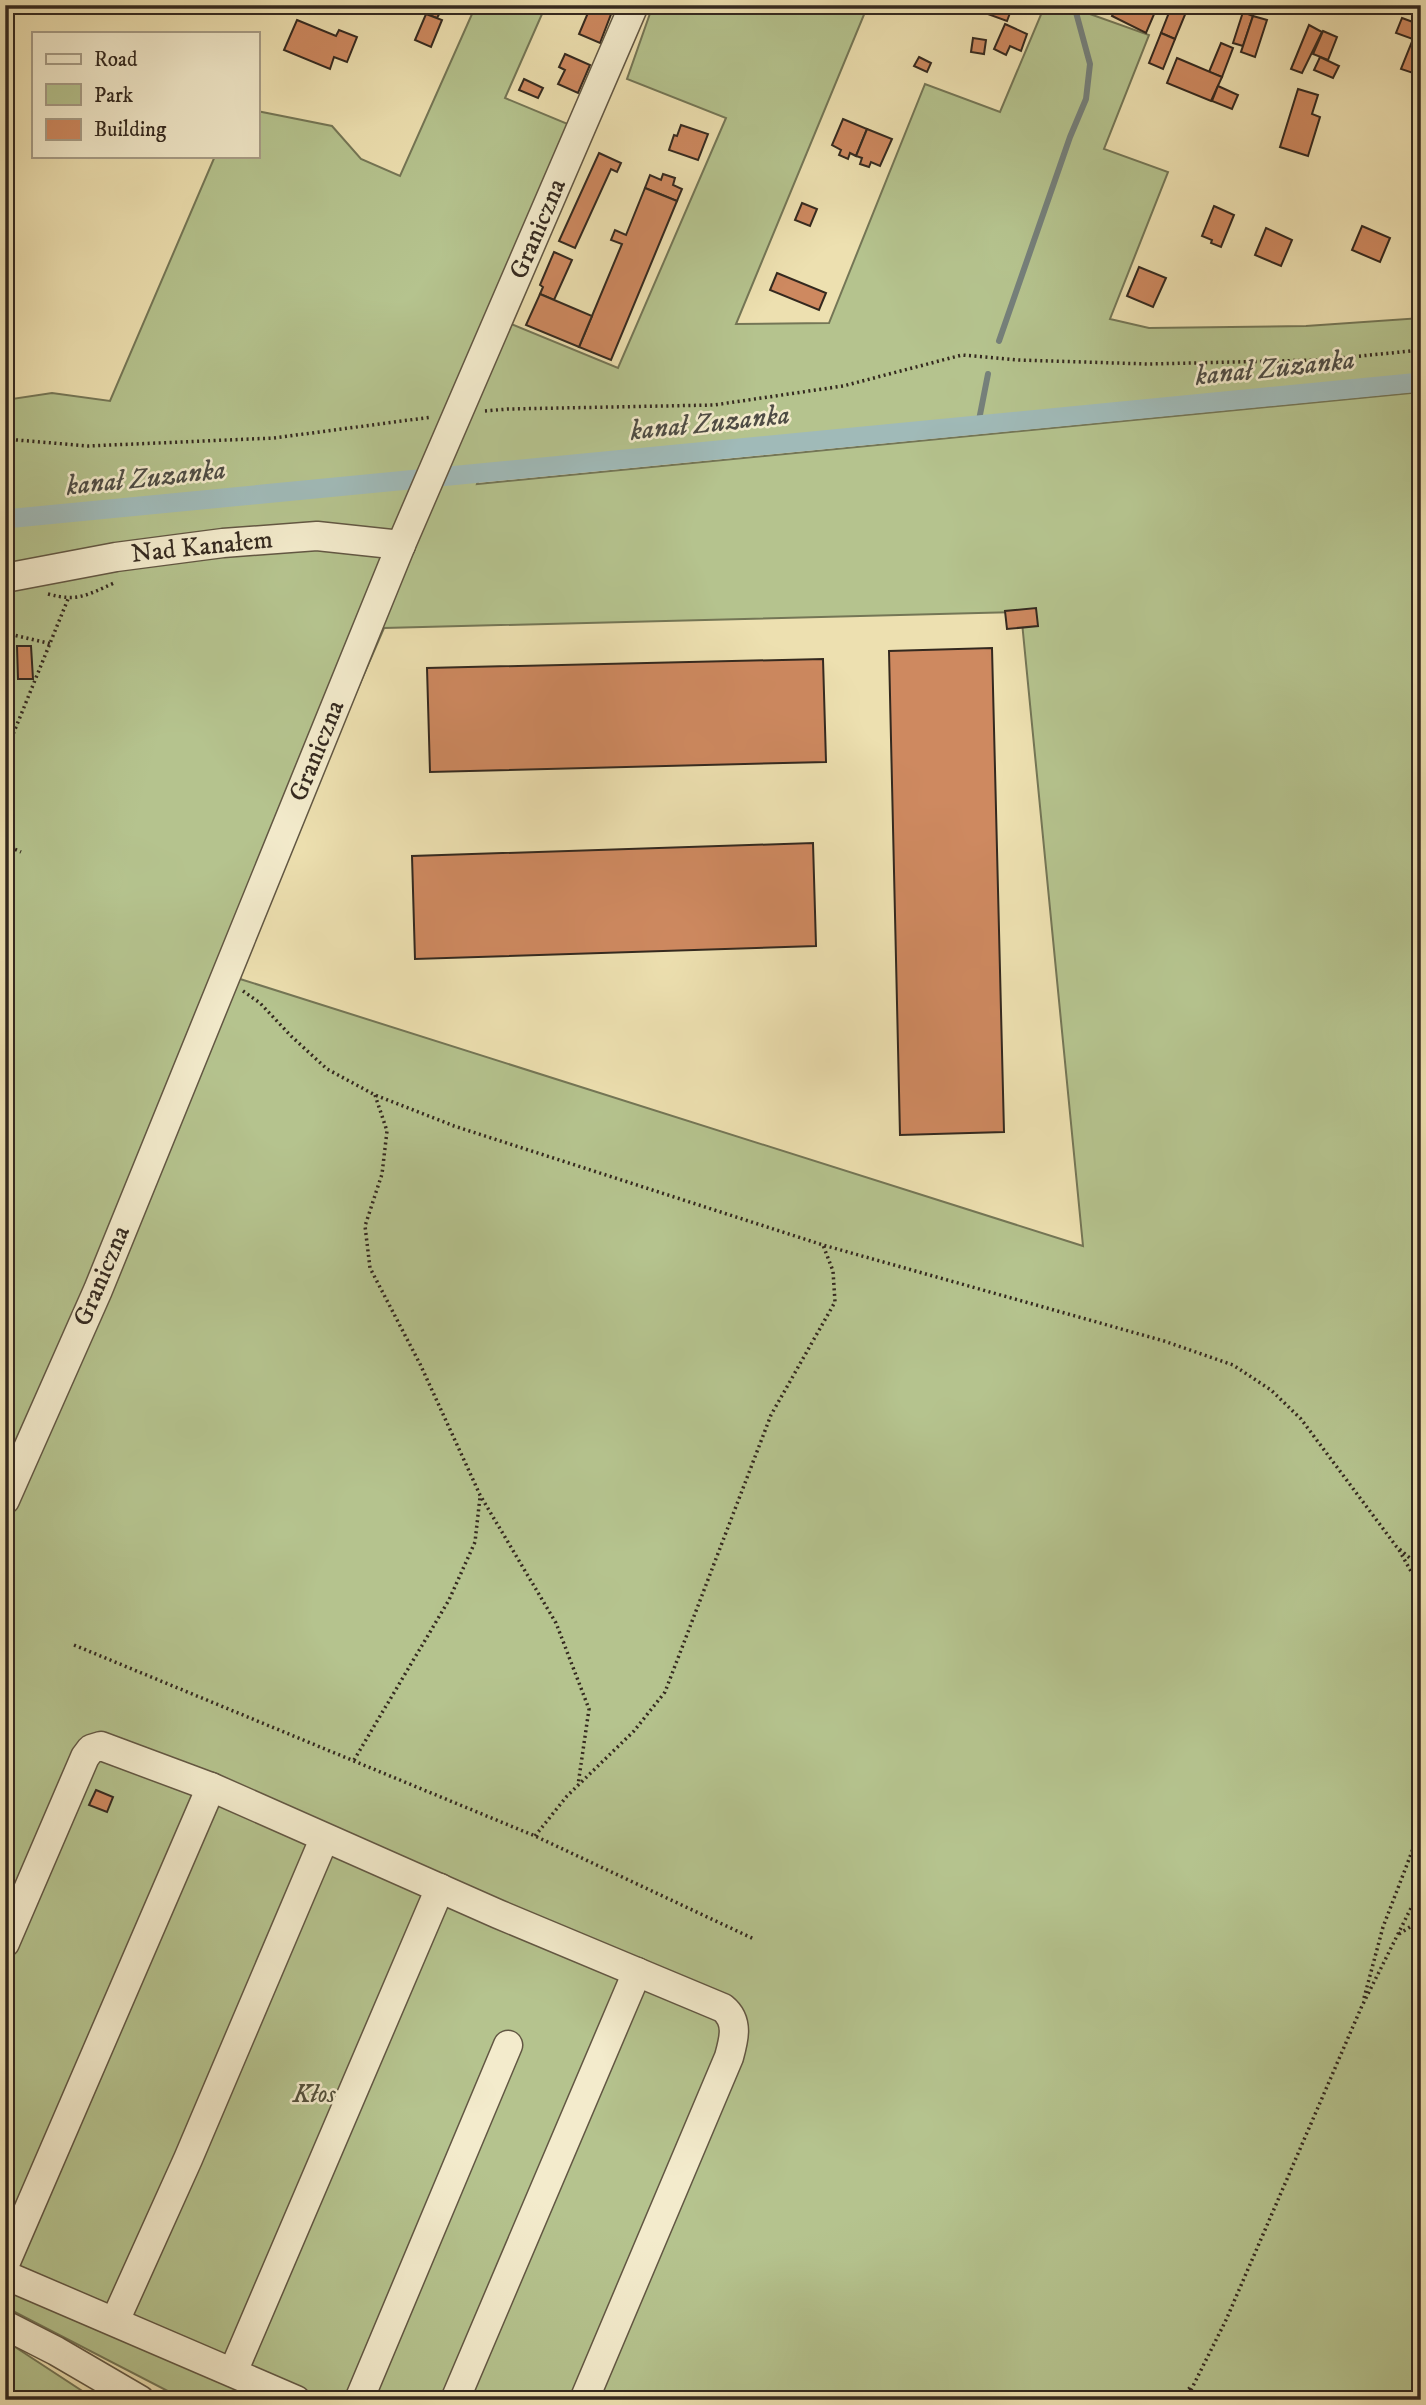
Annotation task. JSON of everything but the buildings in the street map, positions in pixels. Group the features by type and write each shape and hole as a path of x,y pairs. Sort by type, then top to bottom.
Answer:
{"street":[{"name":"Graniczna","path":"5,1500 98,1290 221,982 401,545 635,5"},
{"name":"Nad Kanałem","path":"5,578 116,556 223,542 317,536 401,545"},
{"path":"5,1943 85,1757 96,1746 106,1746 211,1787 324,1839 723,2008 732,2020 734,2036 730,2057 584,2400"},
{"path":"5,2264 211,1787"},
{"path":"115,2321 184,2169 324,1839"},
{"path":"233,2372 440,1888"},
{"path":"455,2400 637,1972"},
{"path":"359,2400 508,2045"},
{"path":"5,2275 296,2400"},
{"path":"5,2325 140,2400"}],"path":[{"path":"5,439 88,446 274,438 454,424 508,409 714,405 844,386 962,355 1019,360 1148,364 1320,360 1421,350"},
{"path":"5,754 68,599"},
{"path":"5,633 52,643"},
{"path":"5,845 21,852"},
{"path":"221,982 240,988 260,1003 327,1069 375,1095 454,1126 823,1245 1164,1341 1233,1364 1270,1390 1301,1419 1396,1546 1421,1589"},
{"path":"375,1095 387,1131 382,1174 365,1226 370,1268 420,1364 480,1495 556,1623 589,1709 578,1785"},
{"path":"536,1836 578,1785 634,1731 665,1692 771,1415 835,1302 833,1271 823,1245"},
{"path":"354,1760 449,1600 475,1542 480,1495"},
{"path":"1396,1546 1421,1568"},
{"path":"74,1645 536,1836 754,1938"},
{"path":"1361,2008 1383,1927 1421,1828"},
{"path":"1186,2400 1226,2320 1361,2008 1421,1888"},
{"path":"1397,1936 1421,1920"},
{"path":"1176,2400 1193,2386"}],"green space":[{"name":"Kłos","path":"476,5 546,5 505,98 575,127 511,324 618,368 726,118 627,79 653,5 753,5 774,13 778,5 868,5 736,324 829,323 925,84 1000,112 1045,5 1086,5 1087,13 1149,35 1104,149 1168,172 1110,319 1149,328 1306,326 1421,318 1421,375 483,469 477,484 1421,392 1421,2400 185,2400 5,2307 5,400 52,393 110,401 214,158 259,158 259,111 332,126 361,159 400,176","holes":["1021,612 1083,1246 237,978 384,628"]},
{"path":"5,2341 9,2343 96,2400 5,2400"}],"waterway":[{"path":"999,341 1070,137 1086,99 1090,64 1074,5"},
{"path":"978,425 988,374"},
{"name":"kanał Zuzanka","path":"5,519 1421,382"}]}
